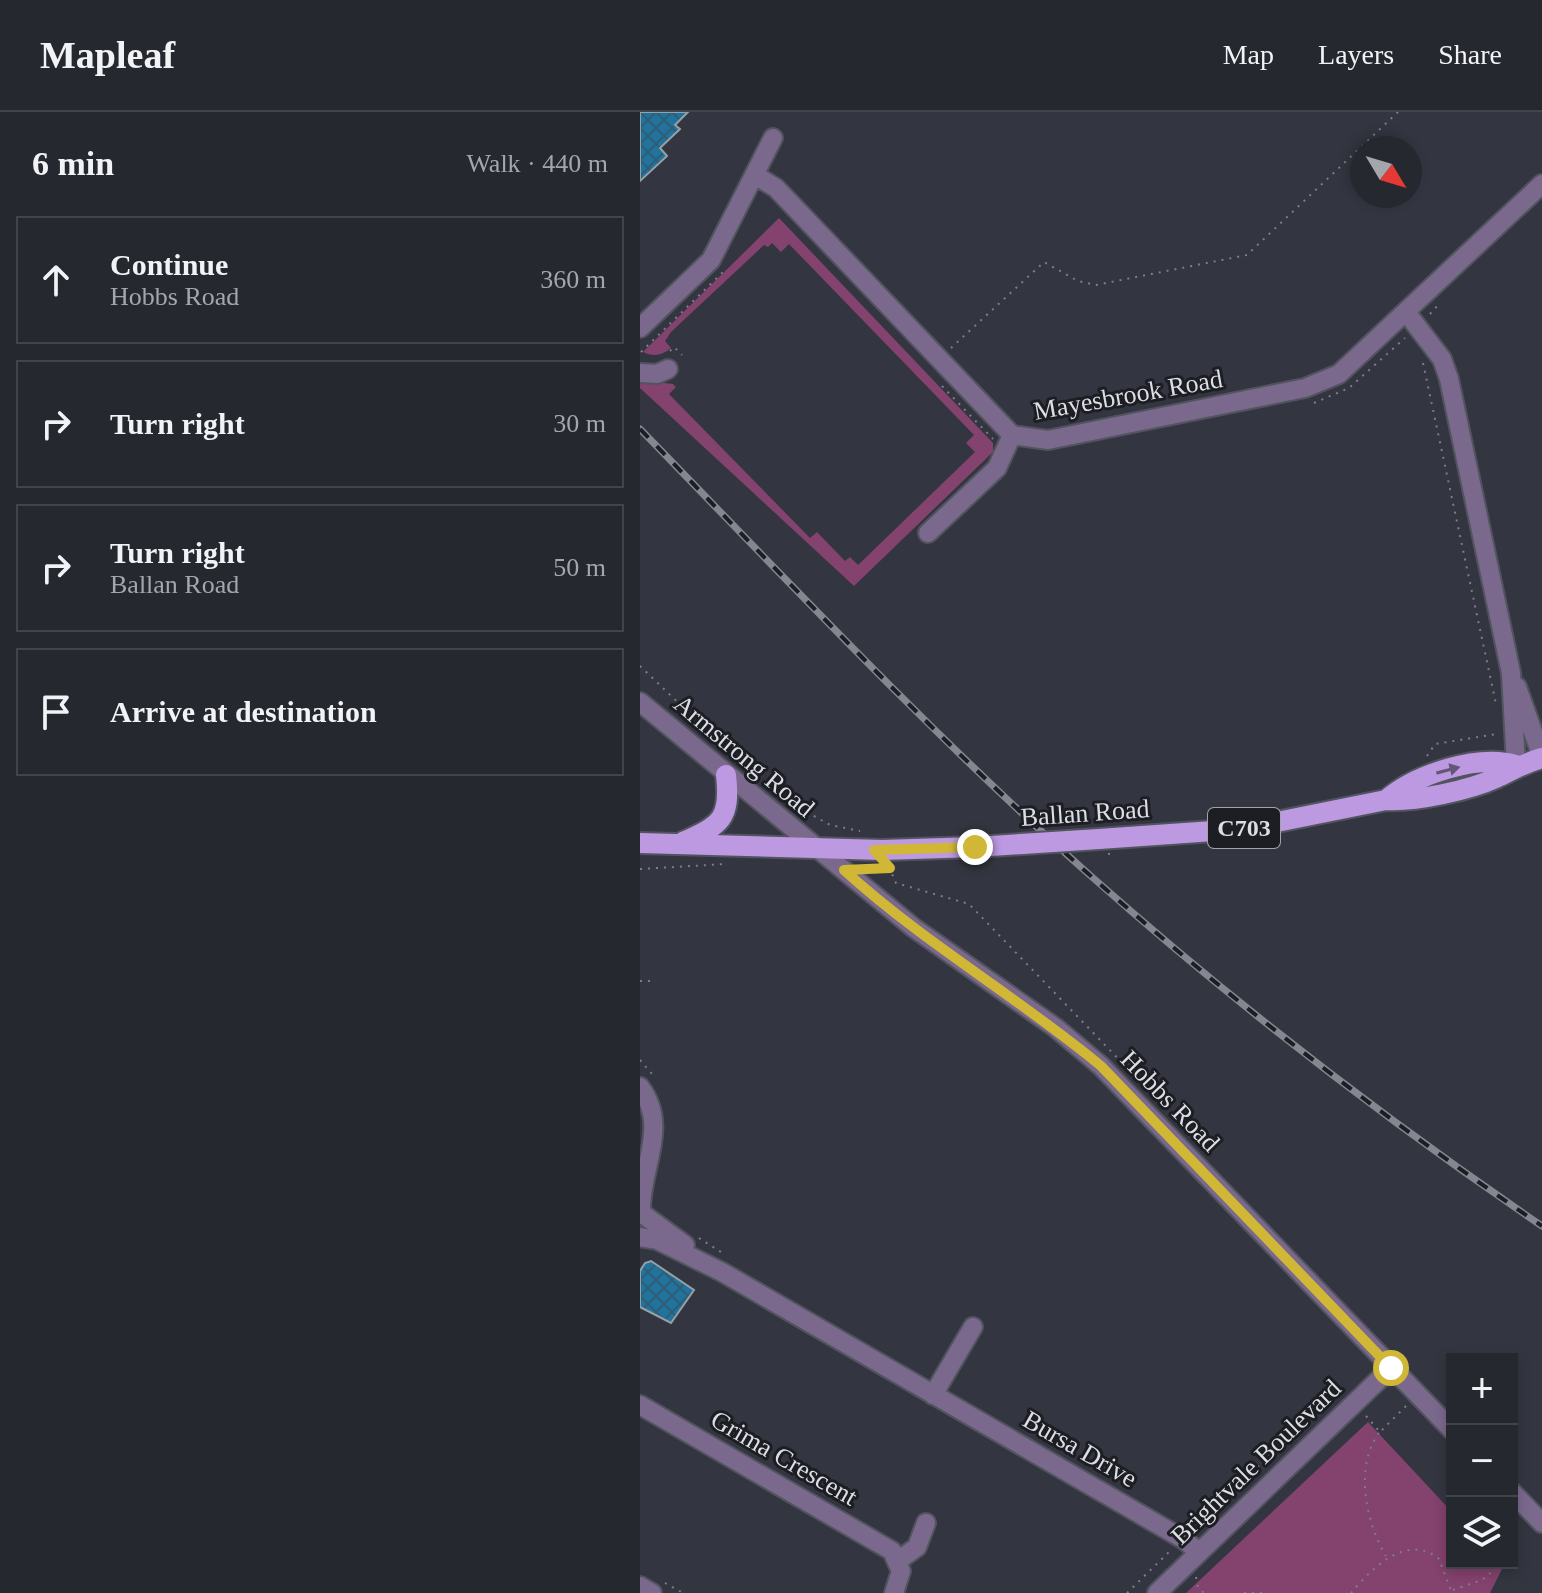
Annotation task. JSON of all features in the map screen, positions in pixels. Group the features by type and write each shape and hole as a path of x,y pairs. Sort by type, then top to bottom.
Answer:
{"main road":[{"name":"Ballan Road","path":"640,843 874,850 975,847 1242,829 1386,800 1407,782 1494,759 1516,765 1542,757"},
{"path":"675,845 712,829 720,822 728,805 735,770"}],"street":[{"path":"640,328 711,260 773,138"},
{"name":"Mayesbrook Road","path":"755,175 776,188 939,359 1010,440 1048,440 1305,388 1339,374 1405,325 1542,184"},
{"path":"1405,325 1442,359 1449,379 1511,673 1542,757"},
{"path":"640,373 657,374 668,369"},
{"path":"928,533 997,468 1010,440"},
{"path":"1511,673 1516,765"},
{"name":"Armstrong Road","path":"640,702 735,770 816,848"},
{"name":"Hobbs Road","path":"816,848 943,951 1056,1028 1101,1066 1447,1425"},
{"path":"640,1236 641,1186 655,1141 655,1122 647,1083"},
{"path":"640,1111 643,1132 640,1153"},
{"name":"Bursa Drive","path":"642,1211 933,1395 1190,1533 1199,1552"},
{"name":"Bursa Drive","path":"640,1236 728,1266"},
{"path":"933,1395 973,1327"},
{"name":"Brightvale Boulevard","path":"1157,1593 1391,1368"},
{"name":"Grima Crescent","path":"640,1405 887,1548 899,1560"},
{"path":"1517,1497 1542,1523"},
{"path":"894,1593 901,1571 899,1560 917,1547 926,1523"},
{"path":"640,1586 652,1593"}],"path":[{"path":"939,359 1044,262 1078,281 1096,285 1247,255 1398,112"},
{"path":"641,352 722,273 729,261"},
{"path":"1308,404 1349,388 1405,325 1438,306 1439,301"},
{"path":"1405,325 1411,345"},
{"path":"1423,361 1430,381 1496,705"},
{"path":"935,379 989,437 1010,440"},
{"path":"640,666 735,770"},
{"path":"785,799 830,825 859,829 890,868 890,877 896,883 969,904 1156,1098"},
{"path":"640,869 727,864"},
{"path":"870,870 890,868"},
{"path":"640,981 650,981"},
{"path":"640,1060 647,1083"},
{"path":"693,1234 728,1266"},
{"path":"1127,1593 1340,1388 1380,1432"},
{"path":"1387,1556 1373,1531 1367,1492 1368,1458 1380,1432 1418,1395"},
{"path":"1184,1520 1190,1533"},
{"path":"1351,1593 1387,1556 1415,1551 1433,1555 1445,1569 1452,1592 1482,1580 1495,1569"},
{"path":"1244,1593 1263,1593"}],"shaded area":[{"path":"779,218 993,443 993,452 854,586 640,388 640,380 673,384 676,387 669,394 810,538 817,532 845,561 850,557 858,565 975,452 966,443 974,435 789,244 781,252 772,243 768,247 764,245 671,332 665,341 671,348 657,355 643,352"},
{"path":"1368,1422 1446,1506 1446,1569 1502,1569 1490,1593 1186,1593"}],"building":[{"path":"640,112 688,112 675,125 680,129 660,148 667,156 640,181"},
{"path":"651,1261 694,1290 671,1323 640,1307 640,1271 645,1263"}],"railway":[{"path":"640,429 918,713 1092,877 1200,970 1311,1059 1542,1226"}],"route":[{"path":"975,847 874,850 890,868 883,871 844,870 953,959 1056,1028 1101,1066 1391,1368"}]}
